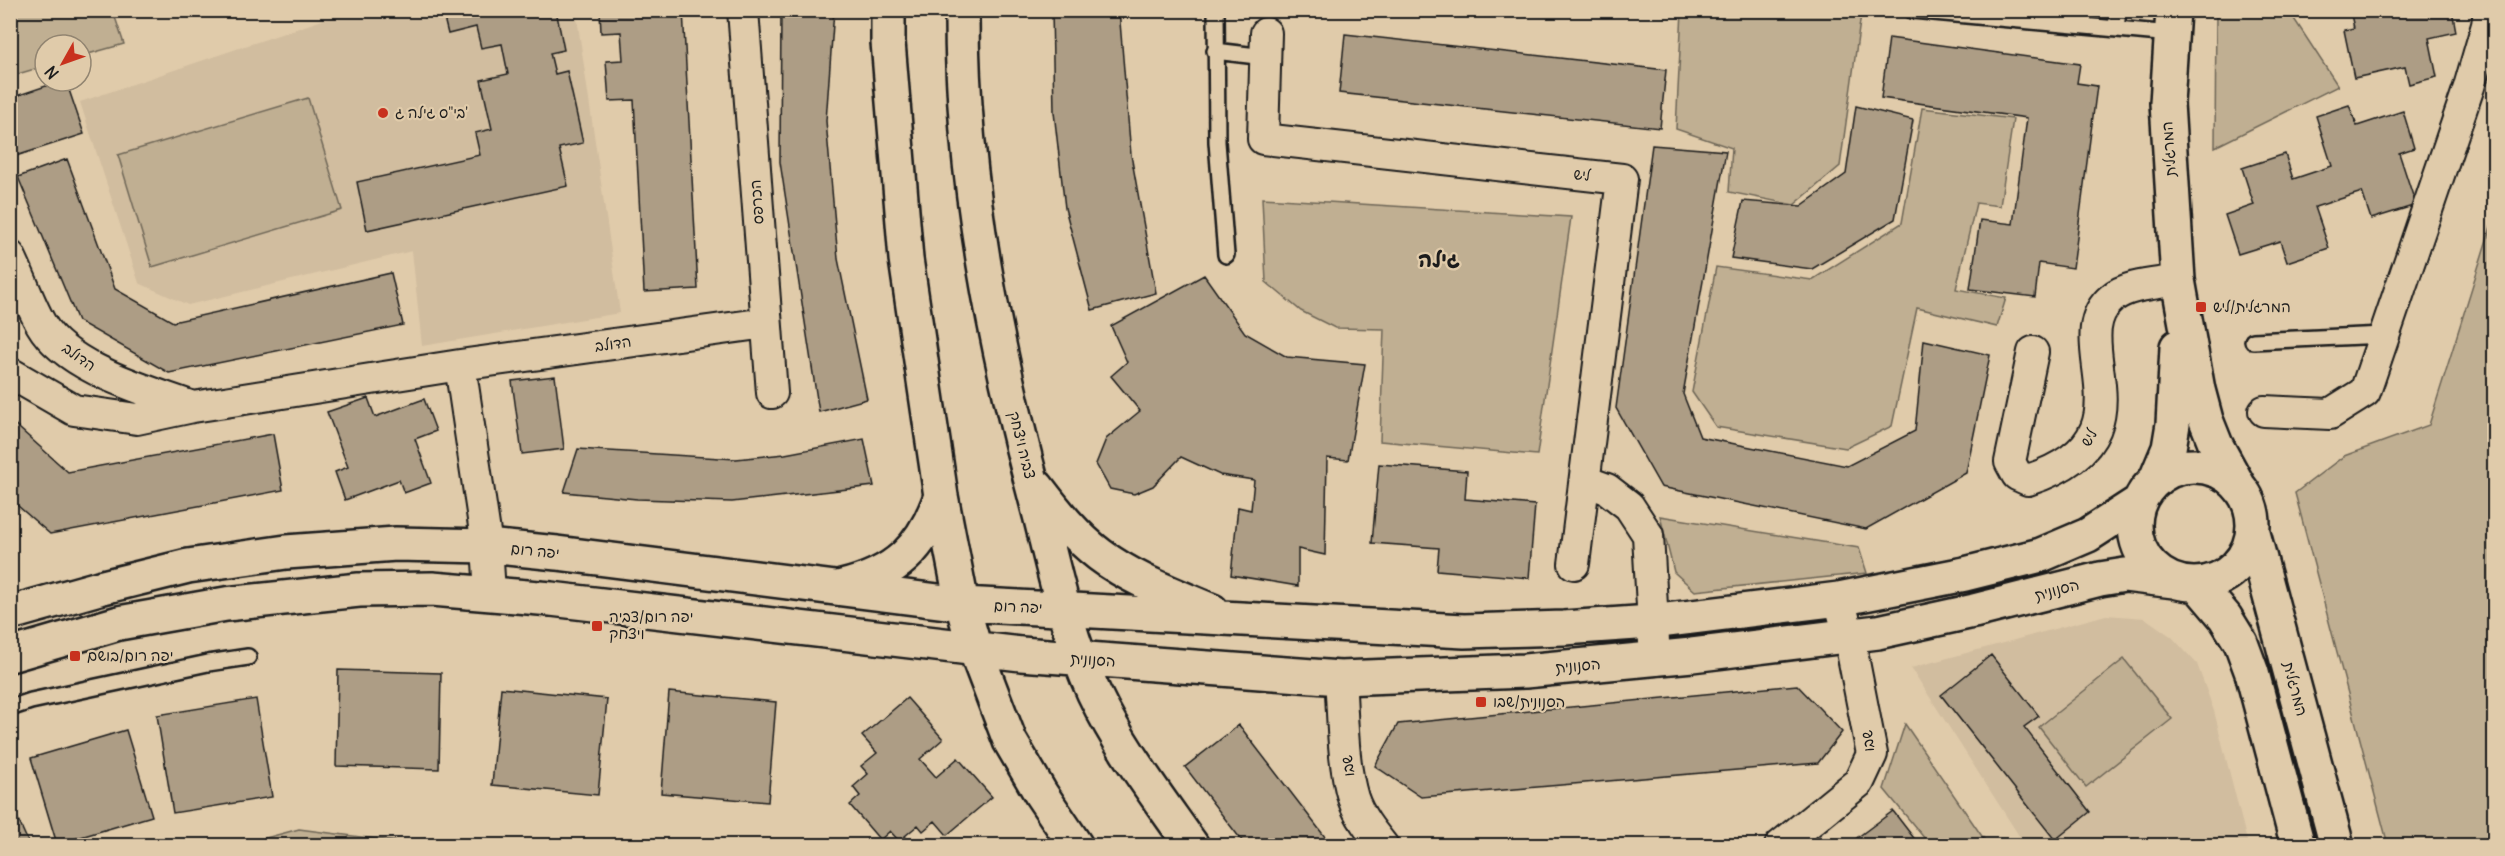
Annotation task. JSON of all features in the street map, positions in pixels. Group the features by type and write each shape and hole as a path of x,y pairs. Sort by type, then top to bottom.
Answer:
{"street":[{"name":"הכרפס","path":"743,10 772,393"},
{"path":"888,10 888,42 906,259 941,496 962,604 975,649 1000,718 1021,761 1076,846"},
{"name":"צביה ויצחק","path":"962,10 969,169 991,304 1029,476 1064,610 1093,691 1123,746 1192,846"},
{"path":"2264,411 2330,414 2365,392 2469,87 2487,25 2489,10"},
{"name":"המרגלית","path":"2148,491 2169,448 2174,424 2178,284 2166,103 2172,22"},
{"name":"ליש","path":"1266,45 1263,139 1622,179 1574,564"},
{"name":"הדולב","path":"10,256 42,325 67,352 102,373 193,407"},
{"name":"המרגלית","path":"2178,284 2206,420 2216,445 2238,484"},
{"name":"ליש","path":"2032,352 2010,462 2017,475 2028,480 2065,466 2083,450 2095,432 2102,398 2095,332 2100,315 2111,298 2125,290 2178,284"},
{"name":"הדולב","path":"10,374 74,410 137,419 193,407 460,365 766,323"},
{"path":"460,365 487,546 490,593"},
{"path":"1064,610 1464,631 1652,622 1839,599 1923,583 2041,555 2088,535 2148,491 2171,470 2207,466 2223,473 2238,484 2248,499 2253,515 2253,533 2249,549 2240,563 2228,574 2213,582 2185,582"},
{"path":"1029,476 1068,525 1099,554 1146,582 1233,620"},
{"path":"1585,481 1607,489 1629,506 1648,535 1655,660"},
{"path":"2148,491 2135,521 2137,540 2144,557 2157,571 2185,582 2225,617 2241,643 2252,673 2298,846"},
{"path":"835,588 868,579 905,557 927,529 941,496"},
{"name":"המרגלית","path":"2253,533 2337,846"},
{"name":"יפה רום","path":"10,613 188,566 286,552 396,544 487,546 962,604 1064,610"},
{"name":"הסנונית","path":"975,649 1081,660 1340,678 1525,671 1655,660 1849,636 1974,611 2100,579 2125,575 2185,582"},
{"path":"10,655 119,623 248,601 358,590 432,589 490,593 975,649"},
{"name":"שבו","path":"1780,846 1859,782 1872,754 1849,636 1839,599"},
{"name":"שבו","path":"1340,678 1348,777 1354,800 1367,826 1383,846"}],"lane":[{"path":"1216,10 1217,142 1226,255"},
{"path":"1912,10 2116,29 2172,22"},
{"path":"2116,29 2118,10"},
{"path":"1215,51 1266,45"},
{"path":"2253,341 2384,335"},
{"path":"10,708 31,701 248,657"}],"shaded area":[{"path":"10,11 113,11 124,44 93,53 93,33 33,33 33,70 11,76"},
{"path":"349,11 576,11 620,313 422,346 412,251 188,305 139,283 80,102"},
{"path":"1682,11 1861,14 1840,166 1794,205 1729,192 1732,148 1676,129"},
{"path":"2216,11 2289,11 2338,86 2215,147"},
{"path":"308,98 342,210 152,267 118,155"},
{"path":"1922,108 2013,119 2000,206 1976,203 1956,289 2006,298 1997,327 1917,308 1892,426 1846,448 1716,427 1692,392 1716,267 1812,280 1902,223"},
{"path":"1262,198 1571,217 1537,455 1380,441 1384,329 1335,328 1301,311 1266,282"},
{"path":"2494,217 2494,845 2388,845 2295,493 2344,456 2429,425"},
{"path":"1660,516 1859,548 1867,573 1695,591 1674,572"},
{"path":"2106,615 2145,618 2172,637 2197,664 2214,711 2248,845 2025,845 1911,668"},
{"path":"2124,659 2172,719 2086,787 2039,727"},
{"path":"1905,724 1988,845 1930,845 1884,789"},
{"path":"299,829 422,845 240,845"}],"building":[{"path":"442,10 556,10 564,50 550,53 555,74 567,71 583,143 559,148 568,186 367,230 357,182 480,155 475,133 492,129 481,80 508,74 502,44 481,48 476,27 448,34"},
{"path":"600,10 683,10 698,289 644,292 634,100 609,101 606,61 623,60 621,32 601,33"},
{"path":"781,10 834,10 826,121 838,259 867,399 819,412 780,162"},
{"path":"1052,10 1119,10 1131,155 1156,293 1092,310 1065,208 1054,112"},
{"path":"2350,10 2452,10 2456,32 2429,38 2437,77 2409,84 2405,67 2354,78 2344,30 2354,28"},
{"path":"1345,34 1666,70 1660,128 1339,93"},
{"path":"1889,38 2080,64 2077,83 2097,86 2073,268 2039,263 2035,297 1970,289 1980,220 2013,224 2027,118 1881,98"},
{"path":"33,90 33,93 70,93 84,134 10,158 10,98"},
{"path":"2349,105 2357,126 2403,111 2414,148 2399,153 2416,205 2371,219 2362,192 2315,207 2329,248 2287,262 2280,241 2238,254 2225,215 2254,205 2242,168 2285,154 2293,179 2332,166 2316,116"},
{"path":"1856,106 1913,120 1895,219 1812,269 1731,258 1743,201 1801,206 1846,174"},
{"path":"1652,145 1726,151 1683,394 1700,437 1847,466 1915,431 1924,340 1990,355 1966,473 1866,529 1661,487 1616,408"},
{"path":"67,159 115,289 173,322 391,273 403,325 169,373 78,321 18,177"},
{"path":"1204,275 1245,333 1287,357 1365,364 1348,460 1327,458 1325,555 1298,549 1298,586 1231,575 1238,507 1251,510 1254,480 1220,475 1181,457 1153,486 1134,494 1110,489 1096,464 1106,439 1140,411 1111,376 1127,362 1111,326"},
{"path":"555,376 564,449 522,454 512,381"},
{"path":"368,398 375,417 424,399 436,431 415,439 431,483 404,493 399,480 345,500 335,472 348,467 327,412"},
{"path":"10,420 68,472 273,434 283,490 50,534 10,499"},
{"path":"864,439 874,486 732,502 637,499 564,492 578,449 736,459 785,454"},
{"path":"1379,464 1467,471 1465,499 1535,505 1529,578 1437,570 1439,548 1372,543"},
{"path":"1991,655 2039,716 2024,727 2090,812 2055,840 1941,695"},
{"path":"338,670 441,673 439,769 336,766"},
{"path":"1797,685 1842,732 1818,763 1421,797 1375,766 1398,724"},
{"path":"501,688 607,699 598,795 492,785"},
{"path":"669,692 776,702 768,802 661,793"},
{"path":"907,698 943,739 920,759 936,777 958,758 992,797 947,835 935,821 923,831 918,825 899,841 890,831 880,840 850,805 860,796 853,787 868,774 861,766 877,753 862,736"},
{"path":"256,699 272,797 173,813 157,715"},
{"path":"1239,725 1332,846 1246,846 1185,767"},
{"path":"126,730 152,816 57,844 31,758"},
{"path":"10,802 30,846 10,846"},
{"path":"1893,811 1920,846 1848,846 1858,837"},
{"path":"2194,838 2200,846 2184,846"}],"place":[{"name":"בי\"ס גילה ג'","path":"383,113"},
{"name":"המרגלית/ליש","path":"2201,307"},
{"name":"יפה רום/צביה ויצחק","path":"597,626"},
{"name":"יפה רום/בושם","path":"75,656"},
{"name":"הסנונית/שבו","path":"1481,702"}],"district":[{"name":"גילה","path":"1439,260"}]}
